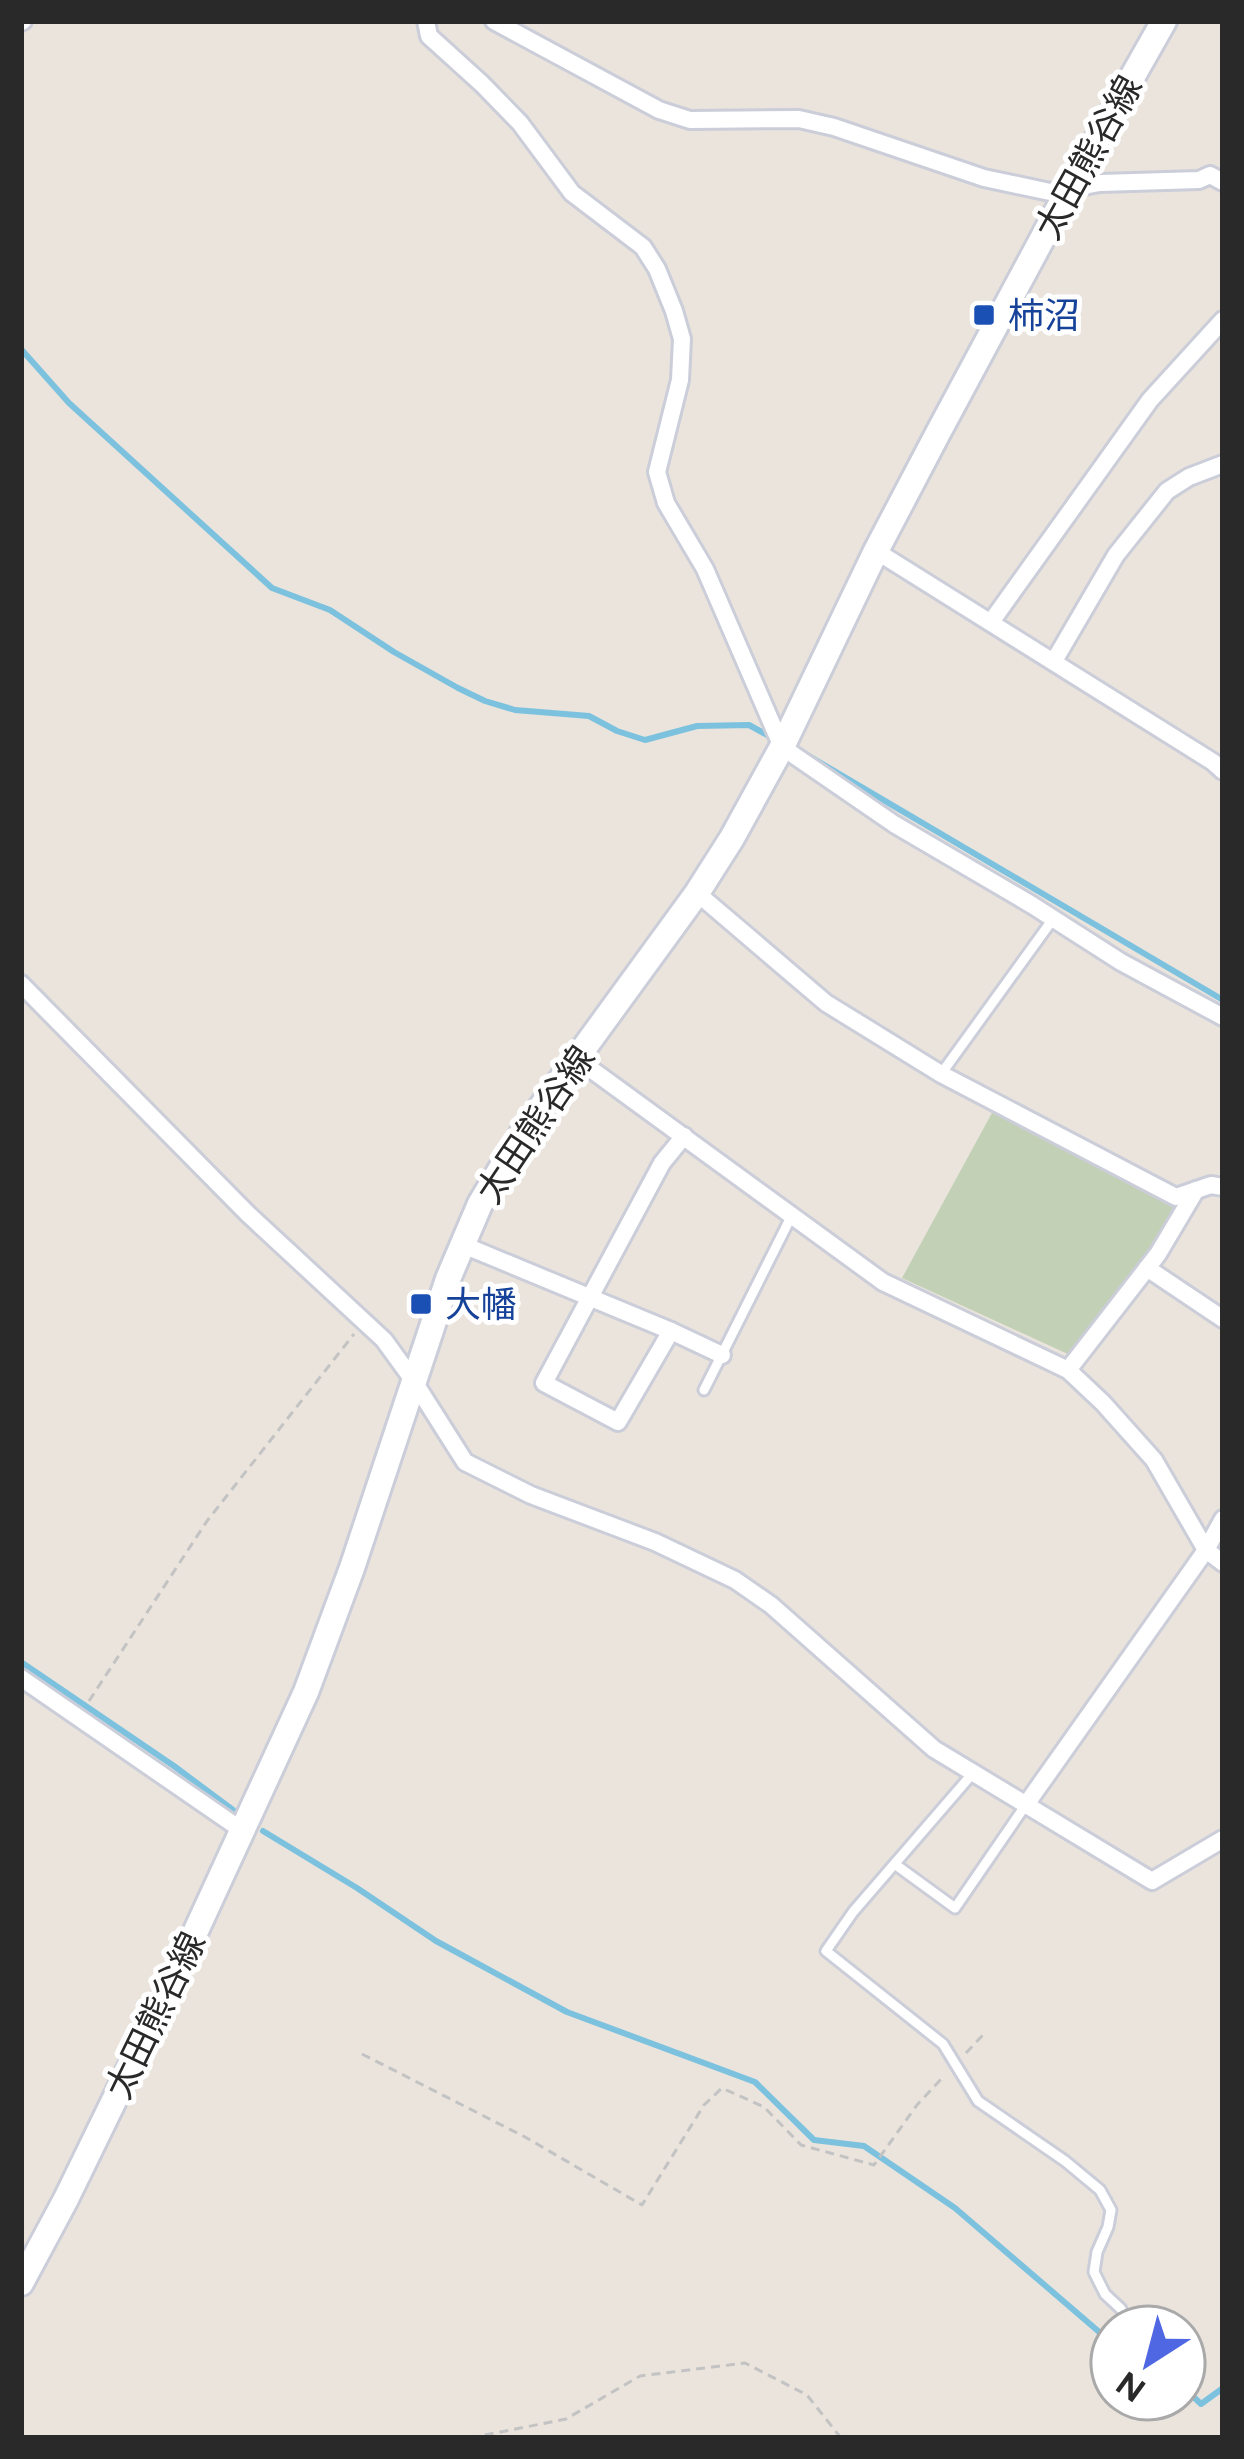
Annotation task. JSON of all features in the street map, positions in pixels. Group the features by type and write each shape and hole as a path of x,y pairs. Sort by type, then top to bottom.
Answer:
{"main road":[{"name":"太田熊谷線","path":"21,2283 243,1831 324,1645 461,1244 499,1169 732,838 782,747 876,551 1164,21"}],"street":[{"path":"426,21 429,36 520,123 572,193 643,247 657,269 682,339 680,380 657,472 666,503 705,568 782,747 894,824 1121,962 1223,1017"},
{"path":"494,21 659,110 690,120 799,119 984,178 1050,191 1100,183 1199,180 1219,173"},
{"path":"991,622 1150,400 1223,320"},
{"path":"1054,661 1116,555 1167,491 1223,464"},
{"path":"876,551 1220,760"},
{"path":"697,893 826,1003 941,1074 1176,1197 1211,1184 1223,1187"},
{"path":"21,984 248,1214 384,1340 465,1462 531,1495 655,1542 735,1580 771,1605 934,1750 1151,1881 1223,1839"},
{"path":"577,1059 883,1282 1068,1370 1154,1460 1206,1550 1223,1564"},
{"path":"671,1331 618,1422 544,1383 662,1163 684,1136"},
{"path":"1068,1370 1148,1268 1196,1190"},
{"path":"461,1244 722,1355"},
{"path":"1148,1268 1223,1319"},
{"path":"1025,1806 1206,1550 1223,1519"},
{"path":"21,1678 243,1831"}],"lane":[{"path":"941,1074 1053,919"},
{"path":"704,1390 792,1215"},
{"path":"973,1773 853,1912 826,1951 943,2044 978,2101 1100,2190 1111,2210 1094,2272 1115,2303"},
{"path":"896,1864 955,1908 1025,1806"}],"path":[{"path":"78,1718 208,1521 365,1322"},
{"path":"362,2054 526,2138 642,2205 704,2104 722,2088 764,2107 801,2145 874,2165 917,2105 983,2035"},
{"path":"470,2438 566,2419 640,2376 745,2363 807,2395 841,2438"}],"green space":[{"path":"993,1111 1179,1205 1145,1258 1070,1355 902,1278"}],"waterway":[{"path":"21,349 69,403 272,588 330,610 458,688 515,710 589,716 645,740 697,726 749,725 769,736"},
{"path":"802,752 1223,1000"},
{"path":"21,1662 233,1810"},
{"path":"263,1831 436,1941 567,2012 755,2082 814,2140 864,2146 955,2208 1088,2322"},
{"path":"1208,2399 1223,2388"}],"place":[{"name":"柿沼","path":"984,315"},
{"name":"大幡","path":"421,1304"}]}
